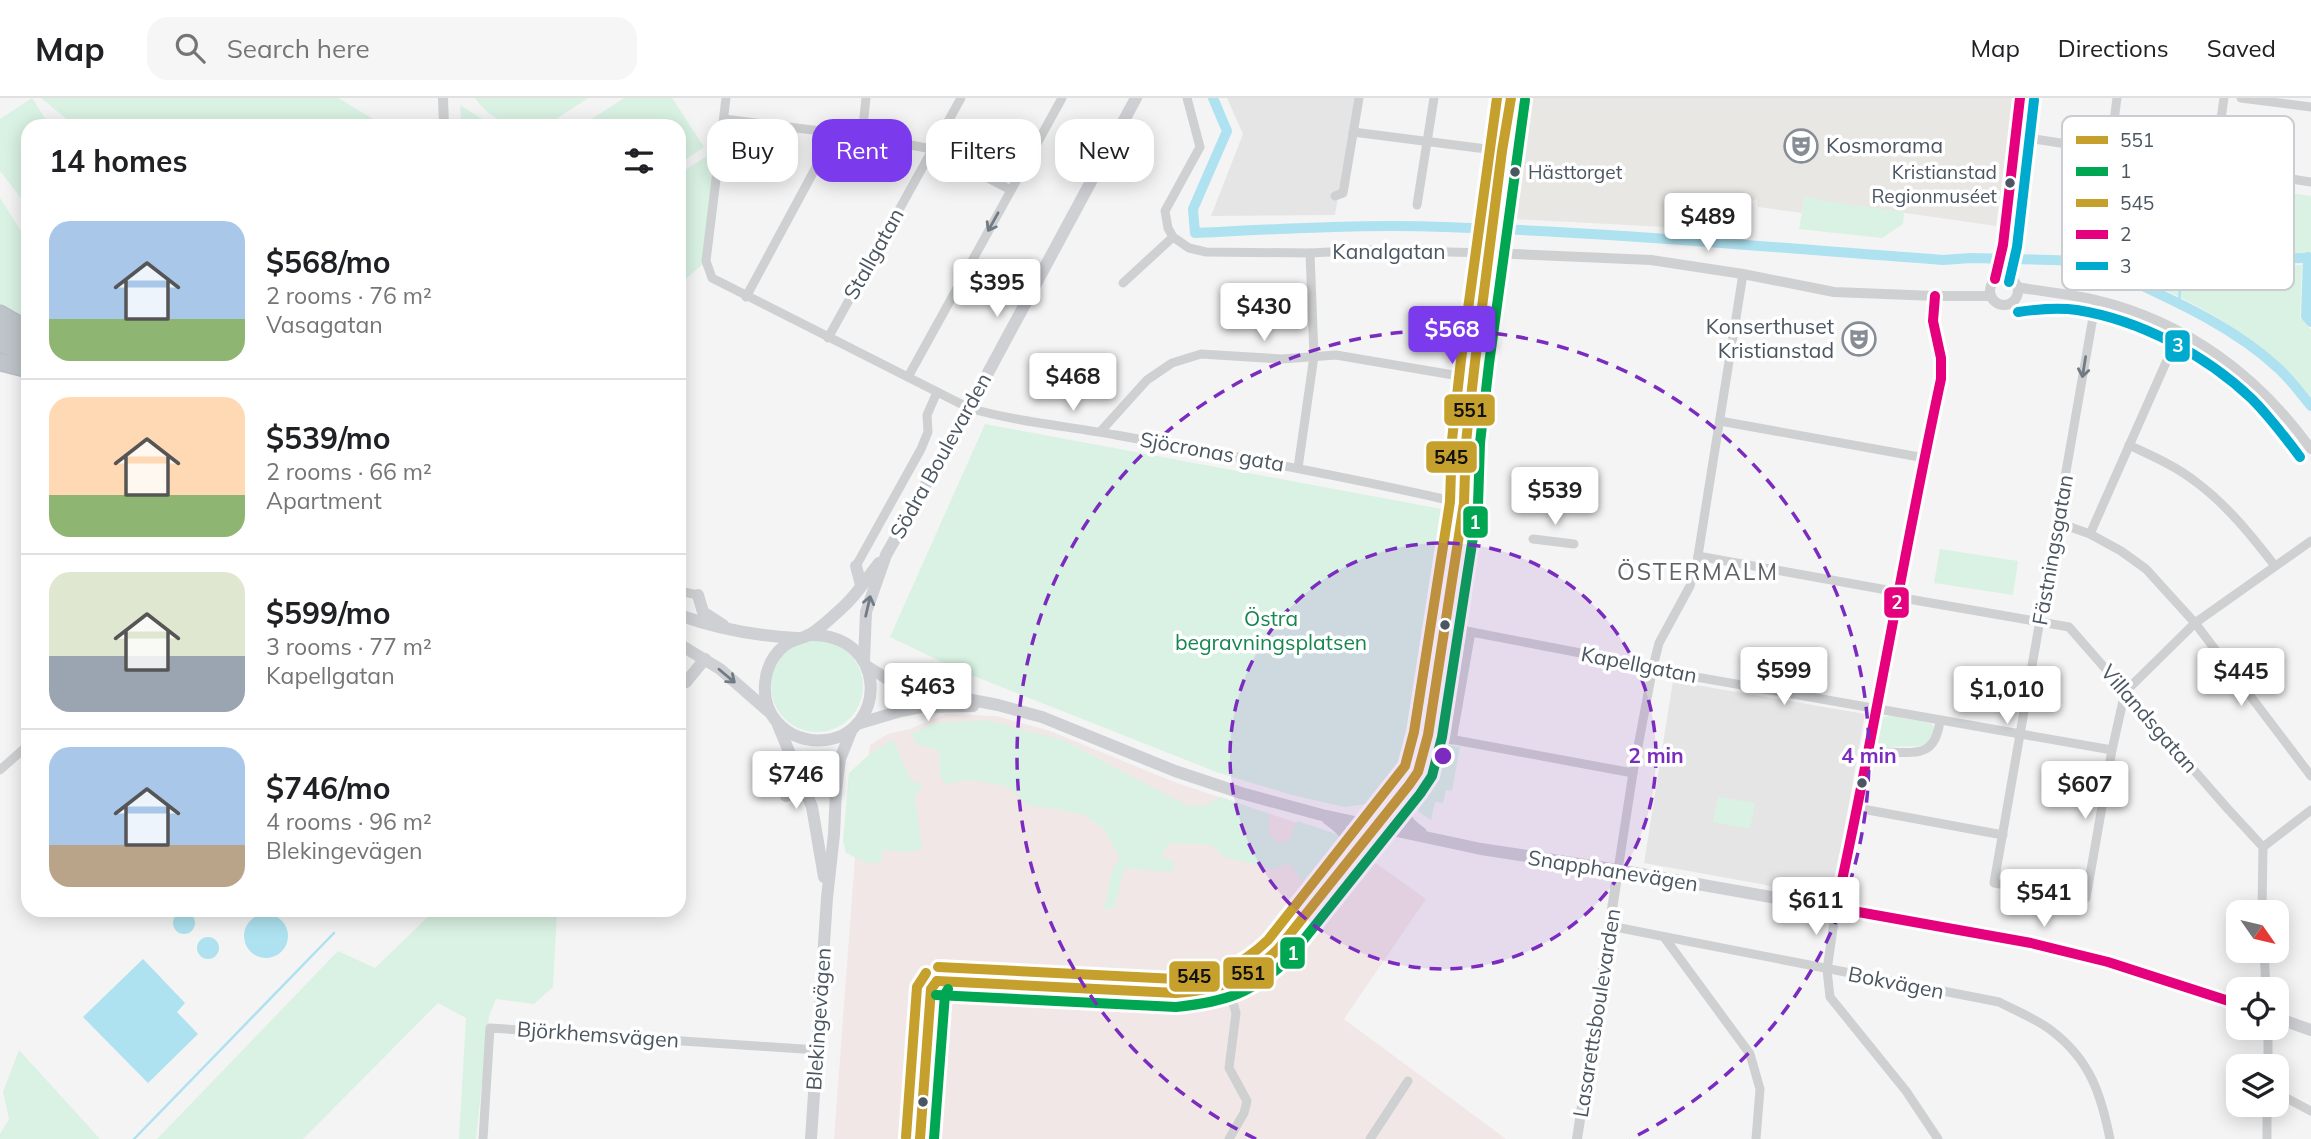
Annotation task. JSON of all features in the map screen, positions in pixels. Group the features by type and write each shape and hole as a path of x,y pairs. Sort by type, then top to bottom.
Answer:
{"highway":[{"path":"0,314 21,326"},
{"path":"0,330 21,339"},
{"path":"0,342 21,352"},
{"path":"0,362 21,367"}],"main road":[{"name":"Södra Boulevarden","path":"866,664 866,612 886,555 969,408 1136,98"},
{"name":"Södra Boulevarden","path":"803,636 845,606 886,555"},
{"path":"856,566 860,586"},
{"path":"698,595 703,612 714,621 739,632"},
{"path":"686,618 739,632 803,636 824,634 840,639 854,648 866,664 871,682 870,697 865,712 854,727 827,740 799,738 787,731 705,659 686,648"},
{"path":"774,718 766,700 764,685 767,670 774,656 785,645 803,636"},
{"path":"686,682 705,659"},
{"name":"Snapphanevägen","path":"866,664 899,686 998,705 1042,717 1201,780 1322,815 1481,849 1618,870 2031,943 2108,962 2226,1000"},
{"name":"Snapphanevägen","path":"854,727 922,707 998,705"},
{"name":"Blekingevägen","path":"774,718 804,782 819,835 827,898"},
{"name":"Blekingevägen","path":"811,1139 827,898 840,759 854,727"},
{"path":"786,796 800,789 804,782"},
{"path":"1409,785 1403,808 1404,817 1408,824 1427,838"},
{"path":"1322,815 1343,830 1348,837 1350,847 1347,861"},
{"path":"2289,1022 2311,1030"}],"street":[{"path":"443,98 444,119"},
{"path":"724,119 726,98"},
{"path":"864,119 866,98"},
{"name":"Stallgatan","path":"949,119 961,98"},
{"path":"908,377 1062,98"},
{"path":"1124,283 1173,237 1168,228 1165,211 1200,147 1187,98"},
{"path":"1335,196 1342,193 1359,98"},
{"path":"1417,205 1433,98"},
{"path":"1229,1139 1244,1113 1247,1101 1228,1068 1236,1013 1228,986 1269,959 1418,772 1428,735 1464,503 1466,442 1493,218 1511,98"},
{"path":"2020,98 2003,245 2010,279 2010,303 2003,305 1996,302 1992,287 2010,279 2048,292 2096,300 2136,312 2216,355 2256,384 2277,405 2311,449"},
{"path":"2115,116 2117,98"},
{"path":"2221,116 2224,98"},
{"path":"2241,98 2311,107"},
{"path":"1353,132 1502,151"},
{"path":"2015,136 2062,144"},
{"name":"Stallgatan","path":"828,338 926,160"},
{"path":"746,297 812,175"},
{"name":"Sjöcronas gata","path":"716,182 706,261 712,278 969,408 997,416 1298,468 1448,500 1454,493 1465,377"},
{"path":"996,182 1011,190"},
{"name":"Kanalgatan","path":"1173,237 1189,248 1206,252 1310,253 1367,250 1651,260 1834,292 1966,296 1992,287"},
{"path":"1298,468 1314,356 1310,253"},
{"path":"1100,432 1147,380 1172,363 1201,354 1282,359 1336,355 1465,377 1481,273 1490,253"},
{"name":"Lasarettsboulevarden","path":"1577,1139 1633,773 1653,667 1659,643 1690,586 1698,556 1743,274"},
{"path":"1935,296 1933,321 1942,372 1836,908 1827,970 1829,997 1906,1091 1938,1139"},
{"name":"Fästningsgatan","path":"2096,300 1994,883 2086,898 2112,750"},
{"path":"2090,534 2179,333"},
{"path":"856,566 921,449 928,432 927,415 937,392"},
{"path":"1720,421 1925,458"},
{"path":"2129,445 2174,467 2204,488 2246,529 2275,566"},
{"path":"2059,523 2090,534 2146,569 2195,623 2311,776"},
{"path":"1533,539 1574,544"},
{"path":"2112,750 2125,692 2195,623 2311,541"},
{"name":"Villandsgatan","path":"1698,556 2069,627 2263,846"},
{"path":"686,592 698,595"},
{"name":"Kapellgatan","path":"1452,740 1466,631 1679,674 2112,750"},
{"path":"1887,752 1928,749 1934,744 1940,720"},
{"path":"1428,735 1633,773"},
{"path":"0,770 21,751"},
{"path":"1857,808 2003,835"},
{"path":"2262,900 2263,846 2311,810"},
{"name":"Bokvägen","path":"1610,926 1999,1002 2052,1030 2083,1060 2102,1100 2110,1139"},
{"path":"1664,937 1750,1055 1760,1089 1756,1139"},
{"name":"Björkhemsvägen","path":"483,1139 490,1028 817,1050"},
{"path":"1370,1139 1408,1082"},
{"path":"2289,1099 2311,1111"},
{"path":"2264,1138 2266,1117"}],"shaded area":[{"path":"1227,98 1355,98 1335,215 1211,216 1243,134"},
{"path":"1510,98 2013,98 1996,226 1805,197 1802,213 1758,207 1757,199 1741,204 1726,202 1722,230 1493,218"},
{"path":"1673,681 1865,714 1832,897 1644,863"},
{"path":"946,714 996,716 1050,731 1174,782 1337,836 1370,862 1377,864 1426,899 1344,1019 1506,1139 834,1139 856,844 870,745 888,734 910,729"}],"green space":[{"path":"32,98 46,119 21,119 21,198 0,171 0,119"},
{"path":"41,98 338,98 373,119 66,119"},
{"path":"475,98 588,98 556,119 498,119"},
{"path":"624,98 672,98 686,119 592,119"},
{"path":"460,105 482,119 461,119"},
{"path":"686,119 704,147 686,159"},
{"path":"707,156 707,182 715,182 706,261 686,279 686,169"},
{"path":"2294,194 2311,196 2311,253 2294,253"},
{"path":"1805,196 1816,200 1904,212 1903,224 1882,238 1799,229"},
{"path":"0,198 21,231 21,318 0,305"},
{"path":"2294,265 2302,265 2300,317 2311,330 2311,399 2274,362 2234,328 2163,290 2294,290"},
{"name":"Östra begravningsplatsen","path":"985,424 1447,510 1405,761 1391,784 1368,804 1344,807 1292,795 1219,773 961,671 890,637"},
{"path":"1940,549 2018,561 2013,595 1934,583"},
{"path":"817,640 835,643 850,653 860,668 863,686 860,704 850,719 835,729 817,732 799,729 784,719 774,704 771,686 774,668 784,653 799,643"},
{"path":"1882,717 1931,723 1935,728 1931,742 1921,746 1882,747 1875,740 1879,721"},
{"path":"985,720 1063,740 1188,806 1205,806 1221,797 1269,814 1269,831 1279,844 1292,838 1292,830 1298,821 1339,835 1342,845 1340,852 1312,887 1302,880 1289,864 1273,869 1224,857 1212,845 1169,843 1161,857 1174,861 1173,872 1124,868 1115,907 1104,910 1112,870 1120,859 1104,829 1084,815 1028,806 1007,786 970,780 945,784 940,776 939,751 916,744 912,733 936,723"},
{"path":"893,740 911,781 923,784 915,796 922,849 909,852 882,850 881,863 864,862 846,853 843,842 849,773 871,753"},
{"path":"1439,743 1460,747 1452,791 1446,790 1443,803 1435,802 1431,820 1419,812 1417,805 1430,778"},
{"path":"1718,797 1755,803 1750,829 1713,822"},
{"path":"428,917 557,917 553,987 534,1004 496,999 489,1016 476,1139 459,1139 466,1018 438,1003 303,1139 157,1139 338,951 375,968"},
{"path":"19,1050 100,1139 0,1139 9,1119 3,1092"}],"water":[{"path":"175,917 194,919 192,931 184,934 176,931 173,923"},
{"path":"257,917 275,917 286,928 286,944 274,956 258,956 246,944 246,928"},
{"path":"208,937 216,940 219,948 216,956 208,959 200,956 197,948 200,940"},
{"path":"143,959 185,1003 177,1012 198,1034 148,1083 83,1017"}],"waterway":[{"path":"1213,98 1227,131 1193,209 1195,233 1414,226 1632,236 1943,260 2062,260"},
{"path":"2308,257 2306,316 2311,322"},
{"path":"2294,258 2311,258"},
{"path":"2150,290 2236,336 2279,369 2311,406"},
{"path":"2179,304 2180,290"},
{"path":"134,1139 334,933"}],"transit line":[{"name":"545","path":"938,967 1176,979 1226,969 1268,940 1405,766 1414,732 1450,502 1452,440 1461,360 1497,98"},
{"name":"551","path":"937,981 1176,993 1232,982 1255,969 1278,949 1418,772 1428,735 1464,503 1466,442 1475,362 1511,98"},
{"name":"2","path":"1995,279 2003,245 2020,98"},
{"name":"1","path":"936,995 1176,1007 1238,994 1264,980 1289,958 1432,776 1442,737 1478,505 1480,443 1489,364 1525,100"},
{"name":"3","path":"2009,282 2017,247 2034,100"},
{"name":"2","path":"1836,908 1941,379 1941,358 1933,321 1935,296"},
{"name":"3","path":"2018,312 2077,310 2124,322 2171,342 2214,368 2252,399 2300,457"},
{"name":"2","path":"1836,908 2031,943 2108,962 2226,1000"},
{"name":"545","path":"906,1137 917,987 926,973"},
{"name":"551","path":"920,1139 931,989 937,981"},
{"name":"1","path":"934,1139 945,994 948,989"}],"place":[{"name":"Kosmorama","path":"1801,146"},
{"name":"Hästtorget","path":"1515,172"},
{"name":"Kristianstad Regionmuséet","path":"2010,183"},
{"name":"Konserthuset Kristianstad","path":"1859,339"}],"district":[{"name":"ÖSTERMALM","path":"1698,572"}]}
